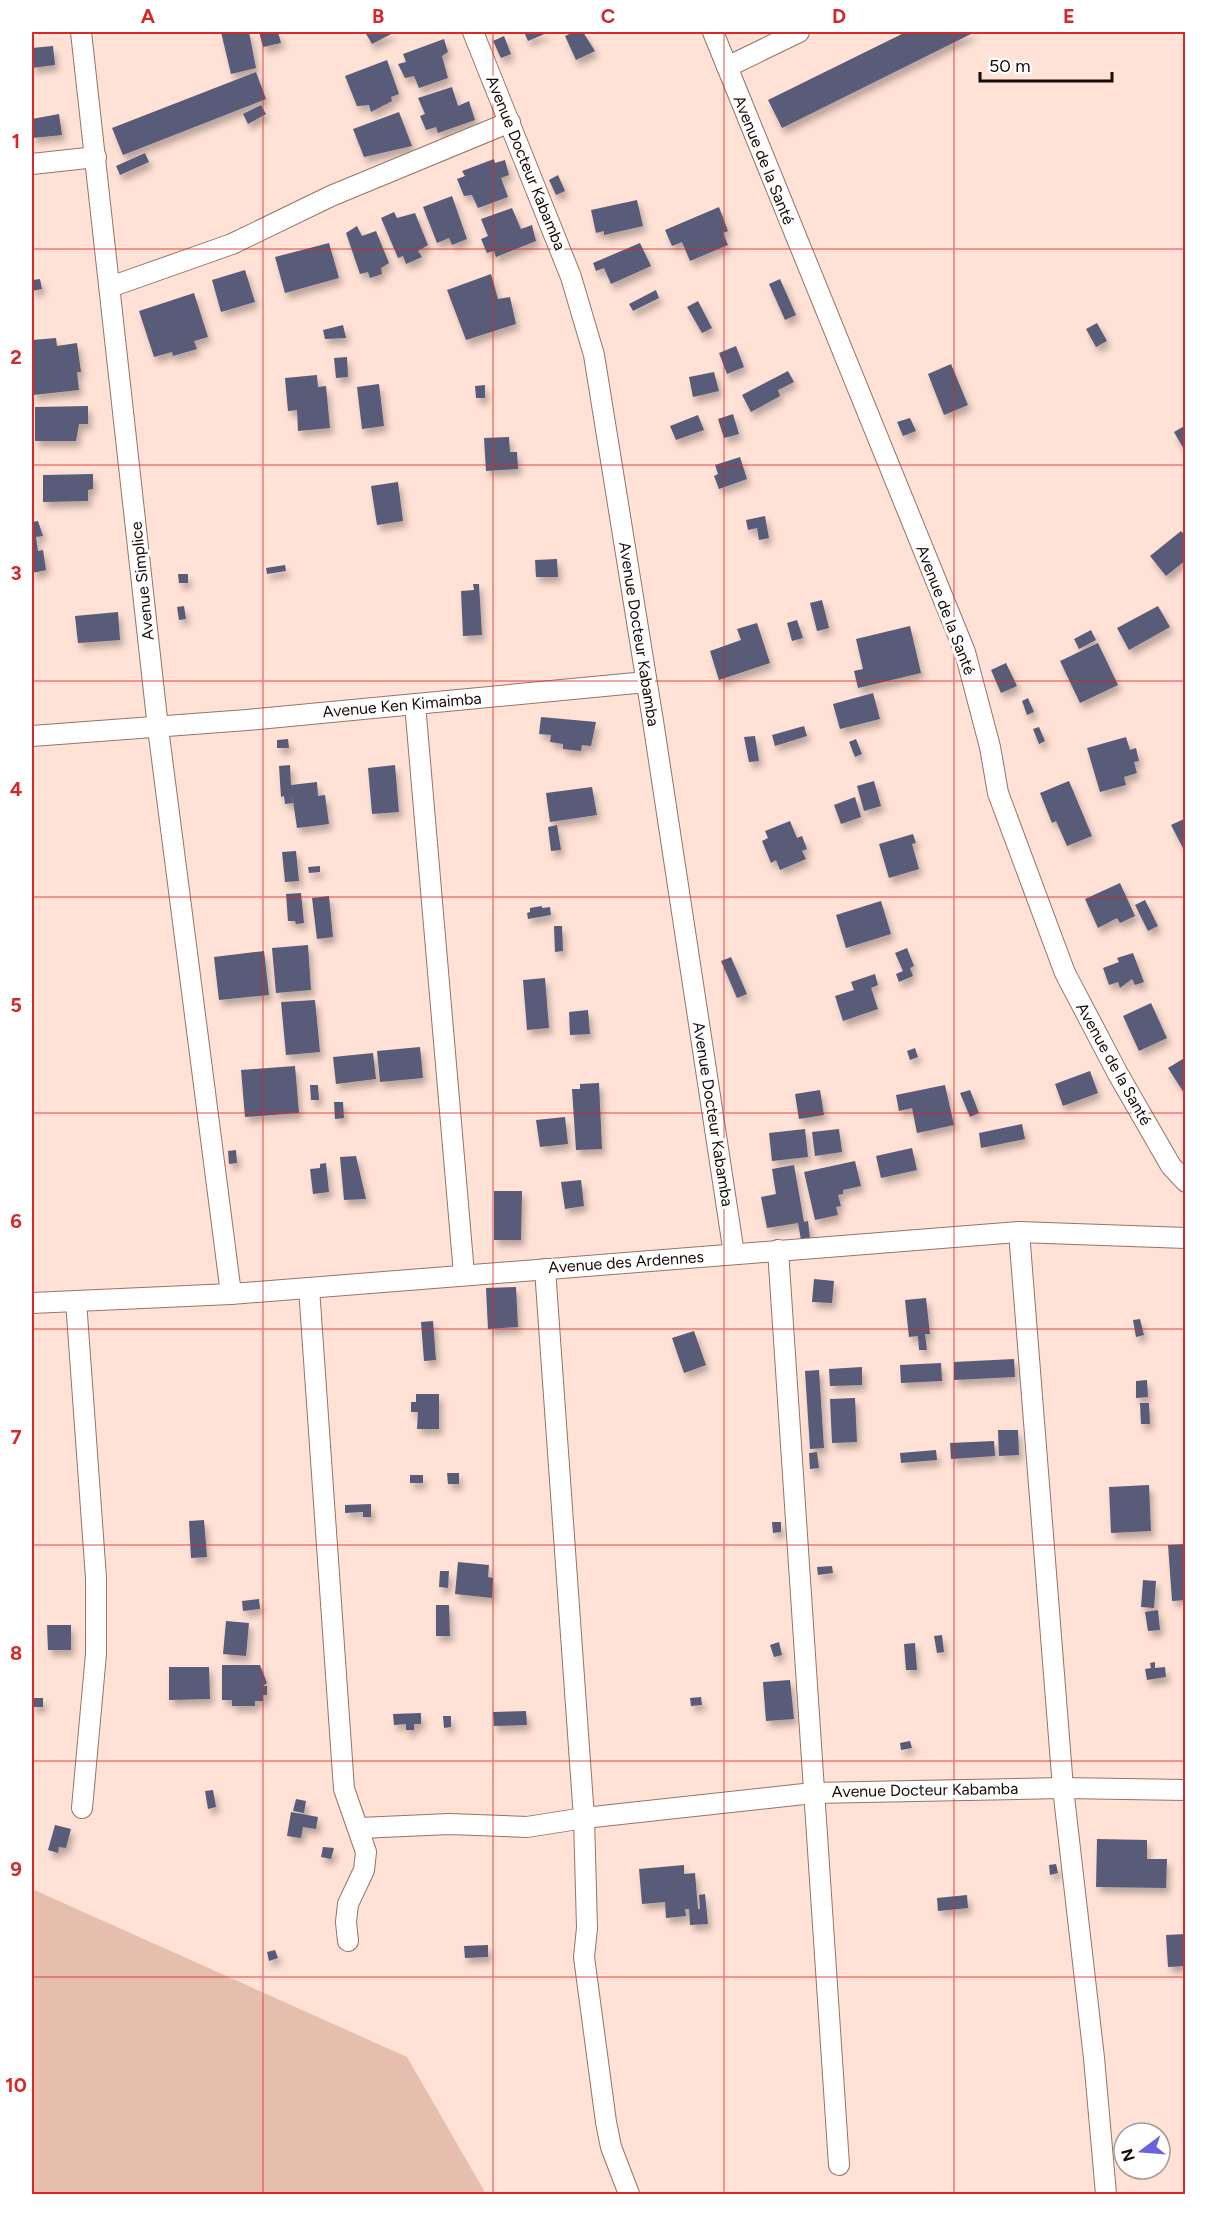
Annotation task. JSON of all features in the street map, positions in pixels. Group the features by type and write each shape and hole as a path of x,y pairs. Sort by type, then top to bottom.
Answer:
{"street":[{"name":"Avenue Simplice","path":"81,32 158,728 212,1130 231,1294"},
{"name":"Avenue Docteur Kabamba","path":"473,32 571,277 594,356 606,417 734,1254"},
{"name":"Avenue de la Santé","path":"713,32 965,652 990,747 998,793 1065,973 1171,1166 1185,1182"},
{"path":"727,67 799,32"},
{"path":"110,286 232,244 331,196 510,122"},
{"path":"32,164 96,157"},
{"name":"Avenue Ken Kimaimba","path":"32,736 158,728 646,682"},
{"path":"415,704 464,1274"},
{"path":"1019,1232 1063,1788 1094,2058 1106,2194"},
{"name":"Avenue des Ardennes","path":"32,1303 231,1294 1019,1232 1185,1238"},
{"name":"Avenue Docteur Kabamba","path":"778,1250 813,1792 1063,1788 1185,1790"},
{"path":"545,1269 584,1818 587,1928 584,1957 606,2122 611,2147 629,2194"},
{"path":"309,1288 344,1789 350,1809 360,1828 366,1852 364,1870 348,1904 346,1922 348,1941"},
{"path":"76,1301 96,1578 96,1654 82,1808"},
{"path":"360,1828 449,1824 527,1827 584,1818 813,1792 839,2165"}],"shaded area":[{"path":"32,1889 407,2057 486,2194 32,2194"}],"building":[{"path":"221,32 249,32 256,68 231,74"},
{"path":"259,32 278,32 281,43 263,47"},
{"path":"365,32 395,32 372,44"},
{"path":"524,32 549,32 528,41"},
{"path":"574,32 583,32 595,51 576,60 565,36"},
{"path":"906,32 975,32 782,128 768,100"},
{"path":"504,36 511,54 501,58 493,41"},
{"path":"444,39 448,52 442,56 448,78 419,88 414,76 405,78 398,64 406,62 403,54"},
{"path":"53,46 55,65 32,68 32,48"},
{"path":"387,60 399,94 391,97 392,101 371,112 369,105 357,106 345,76"},
{"path":"256,72 266,99 123,155 112,128"},
{"path":"452,87 458,106 469,101 475,120 438,133 436,127 426,130 420,116 425,114 418,98"},
{"path":"261,105 266,114 248,124 243,114"},
{"path":"399,112 412,146 364,157 353,129"},
{"path":"59,114 62,135 32,138 32,119"},
{"path":"145,153 149,162 120,175 116,166"},
{"path":"494,159 495,163 505,160 509,175 501,178 508,197 478,208 472,195 464,196 457,179 465,176 462,171"},
{"path":"558,175 565,191 556,195 549,180"},
{"path":"452,196 467,239 452,245 449,238 437,243 423,207"},
{"path":"637,200 643,226 604,235 604,231 596,233 591,210"},
{"path":"719,207 728,231 723,233 728,245 690,261 682,242 672,246 665,230"},
{"path":"512,208 521,229 532,225 536,241 496,257 494,251 487,253 481,239 488,236 481,219"},
{"path":"394,212 397,218 415,213 428,245 418,251 422,257 406,264 403,256 398,258 381,218"},
{"path":"357,226 362,236 376,231 389,263 381,268 382,274 370,278 368,272 360,274 346,233"},
{"path":"329,243 339,278 285,293 275,257"},
{"path":"640,243 651,266 611,284 604,268 596,271 593,263"},
{"path":"245,270 255,302 221,312 212,280"},
{"path":"491,274 498,299 510,297 516,324 466,340 447,290"},
{"path":"40,279 42,289 32,291 32,280"},
{"path":"780,279 796,315 785,320 769,284"},
{"path":"656,290 659,298 633,311 629,304"},
{"path":"194,293 208,337 194,341 197,349 173,356 172,352 154,357 139,311"},
{"path":"698,301 712,328 702,333 687,307"},
{"path":"1097,323 1107,341 1096,347 1086,329"},
{"path":"343,325 346,338 325,339 323,330"},
{"path":"56,338 57,346 77,343 81,372 77,372 79,390 33,395 32,340"},
{"path":"736,346 744,367 727,374 719,353"},
{"path":"347,357 348,377 336,378 334,358"},
{"path":"951,364 968,405 944,415 928,374"},
{"path":"788,371 794,382 778,390 780,396 751,412 742,395"},
{"path":"714,372 719,391 693,397 689,377"},
{"path":"317,375 318,387 326,386 330,428 298,431 297,410 288,411 285,378"},
{"path":"379,384 384,426 362,429 357,387"},
{"path":"485,385 485,398 476,398 475,386"},
{"path":"88,406 88,424 79,424 76,441 35,441 35,407"},
{"path":"733,414 739,434 724,438 718,419"},
{"path":"698,415 704,430 676,440 670,426"},
{"path":"910,418 916,431 903,436 897,422"},
{"path":"1186,425 1186,453 1174,432"},
{"path":"509,437 510,452 517,452 518,469 486,471 484,438"},
{"path":"740,457 747,479 719,489 714,476 718,474 715,465"},
{"path":"93,474 93,489 88,490 88,501 43,502 43,475"},
{"path":"398,482 403,521 377,525 371,486"},
{"path":"765,516 769,538 759,540 757,528 748,530 746,520"},
{"path":"38,521 43,536 36,537 38,551 43,550 46,570 32,573 32,522"},
{"path":"1181,531 1186,536 1186,560 1166,576 1150,556"},
{"path":"557,559 558,577 536,577 535,560"},
{"path":"285,565 286,571 267,574 266,568"},
{"path":"178,574 188,574 188,583 179,583"},
{"path":"473,584 479,584 482,635 463,636 461,591 474,590"},
{"path":"822,600 829,628 817,631 810,603"},
{"path":"184,606 186,619 179,620 177,607"},
{"path":"1158,606 1170,627 1129,650 1117,628"},
{"path":"118,612 120,640 78,643 75,616"},
{"path":"797,620 803,638 792,641 787,623"},
{"path":"757,623 770,663 719,680 710,651 741,640 737,629"},
{"path":"910,626 921,673 858,688 854,671 863,669 856,639"},
{"path":"1091,630 1096,640 1079,649 1074,639"},
{"path":"1098,643 1118,685 1080,703 1060,661"},
{"path":"1006,663 1017,686 1001,693 991,670"},
{"path":"873,693 880,719 840,729 833,704"},
{"path":"1028,698 1034,712 1027,715 1022,701"},
{"path":"541,717 596,722 591,746 582,745 581,751 563,749 563,744 550,742 551,735 539,734"},
{"path":"804,726 807,736 775,746 772,735"},
{"path":"1039,727 1045,741 1039,744 1033,729"},
{"path":"755,736 759,761 749,762 744,737"},
{"path":"1126,737 1130,750 1136,748 1139,761 1134,762 1137,773 1124,777 1126,785 1100,792 1087,748"},
{"path":"288,739 289,748 277,748 277,740"},
{"path":"856,739 862,754 855,757 849,742"},
{"path":"290,765 291,785 317,782 318,796 325,795 329,824 297,828 292,794 293,803 285,804 284,796 281,797 279,766"},
{"path":"395,765 399,812 372,814 368,768"},
{"path":"874,781 881,806 864,811 857,786"},
{"path":"1069,781 1092,836 1067,846 1056,821 1052,823 1040,793"},
{"path":"592,787 597,815 550,822 546,793"},
{"path":"855,797 861,817 841,824 834,805"},
{"path":"1186,818 1186,849 1184,850 1171,825"},
{"path":"790,821 797,838 802,836 807,849 802,851 806,859 780,870 776,860 771,863 762,841 768,838 765,831"},
{"path":"557,825 561,850 551,851 548,827"},
{"path":"913,834 916,843 912,844 919,869 889,878 879,844"},
{"path":"296,851 299,881 285,882 282,852"},
{"path":"320,866 320,872 309,873 308,867"},
{"path":"1120,883 1135,916 1120,923 1117,918 1098,928 1085,899"},
{"path":"301,893 304,923 296,924 295,921 288,921 286,894"},
{"path":"329,896 333,937 317,939 312,898"},
{"path":"1145,900 1158,926 1148,931 1135,905"},
{"path":"881,901 891,934 846,948 836,915"},
{"path":"542,906 542,908 550,907 551,915 528,919 527,913 530,912 530,908"},
{"path":"554,926 562,926 563,951 555,952"},
{"path":"308,945 311,990 276,993 272,948"},
{"path":"907,948 914,966 910,968 913,976 899,982 896,974 903,971 895,953"},
{"path":"264,951 269,995 219,1000 214,957"},
{"path":"1133,953 1144,982 1135,985 1132,979 1120,988 1118,982 1109,985 1103,968 1119,962 1117,958"},
{"path":"731,957 747,994 737,998 721,961"},
{"path":"875,974 878,985 871,988 878,1009 843,1021 835,996 854,990 851,982"},
{"path":"545,978 549,1028 527,1030 523,980"},
{"path":"315,1000 320,1052 286,1055 281,1002"},
{"path":"1151,1003 1167,1038 1139,1051 1123,1016"},
{"path":"588,1010 590,1034 570,1035 569,1012"},
{"path":"420,1047 423,1078 380,1082 377,1051"},
{"path":"915,1048 918,1057 910,1060 907,1051"},
{"path":"373,1053 376,1079 336,1084 333,1057"},
{"path":"1186,1057 1186,1096 1168,1068"},
{"path":"295,1066 299,1113 245,1117 241,1070"},
{"path":"1090,1071 1098,1093 1063,1106 1055,1084"},
{"path":"599,1083 602,1149 576,1150 572,1089 580,1089 580,1084"},
{"path":"310,1085 318,1085 319,1100 311,1100"},
{"path":"945,1085 954,1125 917,1133 912,1108 899,1111 896,1095"},
{"path":"820,1090 824,1115 799,1119 795,1094"},
{"path":"970,1090 979,1113 970,1117 960,1093"},
{"path":"334,1102 343,1102 344,1118 335,1119"},
{"path":"565,1117 568,1144 540,1147 536,1120"},
{"path":"1022,1124 1025,1139 981,1148 979,1133"},
{"path":"805,1129 808,1157 772,1161 769,1133"},
{"path":"839,1129 842,1152 815,1156 812,1132"},
{"path":"912,1148 917,1170 881,1178 876,1156"},
{"path":"236,1150 237,1163 229,1164 228,1151"},
{"path":"356,1156 366,1199 344,1200 340,1157"},
{"path":"855,1161 861,1186 843,1190 843,1194 838,1195 841,1206 836,1207 838,1215 815,1220 804,1172"},
{"path":"326,1163 329,1192 313,1194 310,1169 320,1168 320,1164"},
{"path":"794,1165 804,1222 808,1221 810,1238 801,1240 798,1223 767,1228 761,1197 776,1194 772,1169"},
{"path":"581,1180 584,1206 565,1209 561,1182"},
{"path":"494,1191 522,1191 521,1240 494,1240"},
{"path":"814,1279 834,1281 832,1303 812,1302"},
{"path":"516,1287 518,1327 488,1329 486,1288"},
{"path":"926,1298 930,1334 925,1334 927,1350 919,1350 918,1336 909,1337 905,1300"},
{"path":"1140,1319 1144,1335 1136,1337 1133,1320"},
{"path":"433,1321 436,1360 424,1361 421,1322"},
{"path":"694,1331 706,1365 684,1373 672,1338"},
{"path":"1014,1359 1015,1377 954,1380 954,1362"},
{"path":"941,1363 942,1381 901,1383 900,1365"},
{"path":"862,1367 862,1385 830,1386 829,1369"},
{"path":"819,1370 824,1448 810,1449 805,1371"},
{"path":"1147,1380 1148,1397 1136,1398 1136,1381"},
{"path":"416,1394 439,1394 439,1429 417,1429 418,1412 411,1412 411,1402 416,1402"},
{"path":"855,1398 857,1442 832,1443 830,1399"},
{"path":"1140,1403 1149,1403 1150,1424 1141,1424"},
{"path":"998,1430 1018,1430 1019,1455 999,1456"},
{"path":"994,1441 995,1456 951,1459 950,1443"},
{"path":"936,1450 937,1460 901,1463 900,1453"},
{"path":"817,1452 819,1468 810,1469 809,1453"},
{"path":"447,1473 459,1473 459,1484 448,1484"},
{"path":"410,1475 423,1475 423,1483 410,1483"},
{"path":"1149,1485 1151,1531 1111,1533 1109,1487"},
{"path":"371,1504 371,1517 363,1517 363,1512 345,1513 345,1505"},
{"path":"204,1520 207,1557 191,1558 189,1521"},
{"path":"772,1522 781,1522 781,1532 773,1533"},
{"path":"1186,1544 1186,1600 1172,1601 1168,1545"},
{"path":"458,1562 489,1565 488,1577 493,1578 492,1598 455,1594"},
{"path":"832,1566 833,1573 818,1575 817,1567"},
{"path":"440,1571 449,1571 448,1588 439,1587"},
{"path":"1143,1580 1156,1581 1154,1608 1141,1607"},
{"path":"259,1599 260,1609 243,1611 242,1601"},
{"path":"436,1605 449,1605 450,1636 436,1636"},
{"path":"1158,1610 1160,1630 1148,1631 1145,1612"},
{"path":"226,1621 249,1623 246,1656 223,1654"},
{"path":"47,1625 71,1625 71,1650 48,1650"},
{"path":"942,1635 944,1652 937,1653 934,1636"},
{"path":"779,1642 782,1655 774,1657 770,1645"},
{"path":"915,1643 917,1670 906,1670 904,1644"},
{"path":"1155,1662 1155,1668 1165,1667 1166,1677 1147,1680 1145,1669 1151,1668 1150,1663"},
{"path":"222,1665 260,1665 267,1683 263,1686 267,1686 267,1695 263,1695 263,1701 255,1701 255,1706 232,1706 232,1700 222,1700"},
{"path":"169,1667 209,1667 210,1699 169,1700"},
{"path":"790,1680 794,1719 766,1721 763,1682"},
{"path":"701,1697 702,1705 691,1706 690,1698"},
{"path":"32,1698 43,1698 43,1707 32,1707"},
{"path":"526,1711 527,1725 494,1726 493,1712"},
{"path":"421,1713 421,1724 414,1724 414,1730 406,1730 406,1724 394,1725 393,1714"},
{"path":"443,1716 451,1716 451,1727 444,1728"},
{"path":"910,1741 912,1748 901,1750 900,1743"},
{"path":"213,1790 216,1807 208,1809 205,1791"},
{"path":"296,1799 306,1801 304,1813 293,1811"},
{"path":"291,1812 318,1817 316,1829 303,1827 301,1838 287,1836"},
{"path":"55,1825 71,1829 66,1848 59,1847 58,1853 48,1850"},
{"path":"1097,1839 1147,1840 1147,1859 1167,1859 1166,1888 1096,1887"},
{"path":"323,1847 334,1848 331,1859 321,1857"},
{"path":"1056,1864 1058,1873 1050,1875 1049,1865"},
{"path":"684,1865 684,1874 695,1873 698,1909 700,1909 699,1895 705,1894 708,1924 690,1925 689,1909 685,1909 686,1916 666,1918 665,1902 642,1904 639,1869"},
{"path":"967,1895 968,1908 938,1911 937,1898"},
{"path":"1186,1934 1186,1966 1168,1967 1166,1935"},
{"path":"488,1945 488,1957 465,1958 464,1946"},
{"path":"275,1950 278,1958 269,1961 267,1952"}]}
